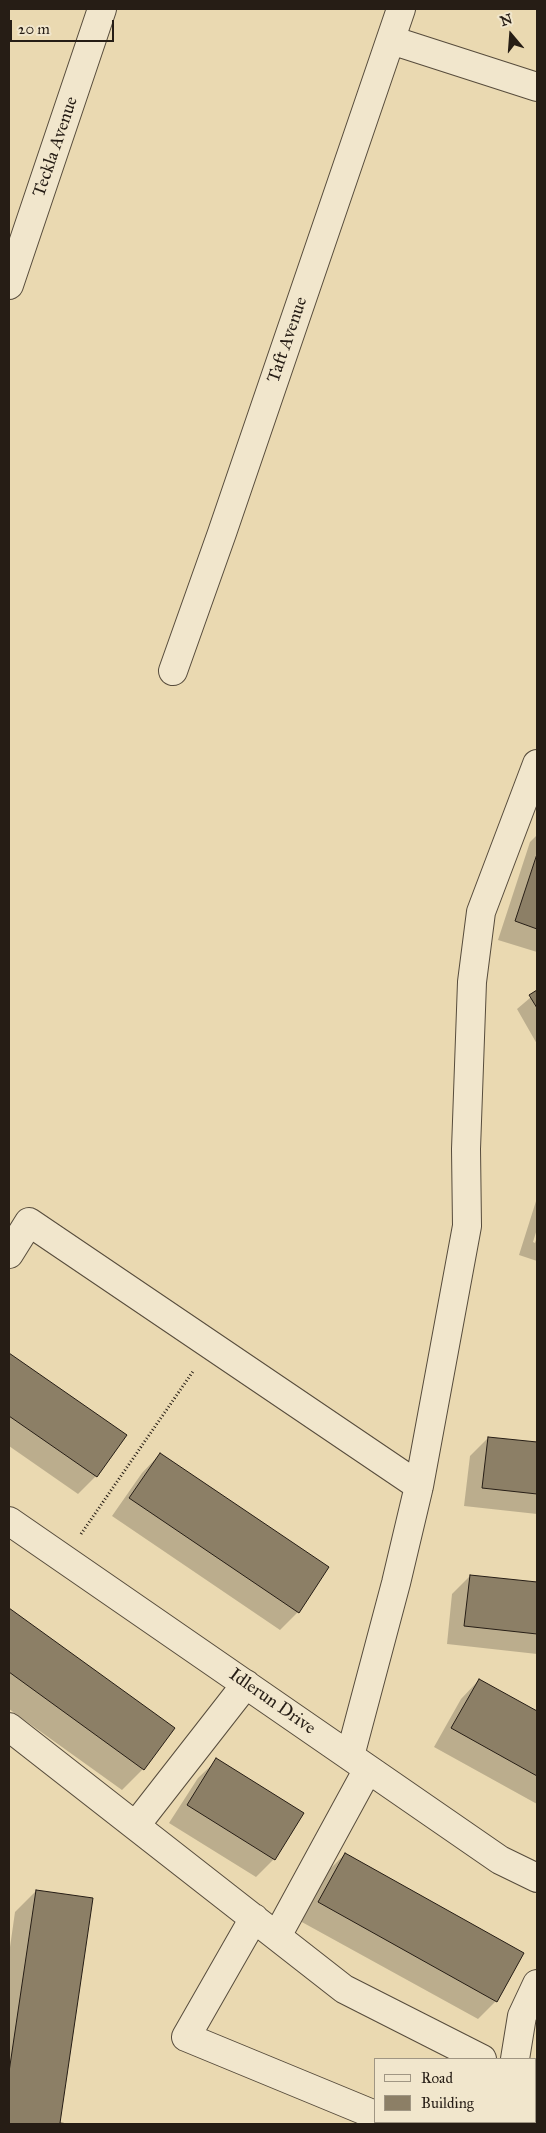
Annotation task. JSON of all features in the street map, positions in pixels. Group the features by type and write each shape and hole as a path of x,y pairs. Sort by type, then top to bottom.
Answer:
{"street":[{"name":"Teckla Avenue","path":"9,285 102,9"},
{"name":"Taft Avenue","path":"173,671 401,9"},
{"path":"390,40 537,88"},
{"path":"277,1936 359,1762 396,1583 419,1486 467,1226 466,1149 472,982 481,912 537,764"},
{"path":"9,1254 29,1222 419,1486"},
{"name":"Idlerun Drive","path":"9,1521 500,1860 537,1878"},
{"path":"136,1825 246,1684"},
{"path":"9,1727 344,1989 480,2058"},
{"path":"254,1918 186,2038 374,2115"},
{"path":"515,2058 522,2016 537,1984"}],"path":[{"path":"64,1558 211,1345"}],"building":[{"path":"537,854 537,929 515,921"},
{"path":"537,990 537,1008 529,995"},
{"path":"9,1353 127,1435 97,1477 9,1416"},
{"path":"488,1437 537,1442 537,1494 482,1488"},
{"path":"160,1453 329,1567 299,1613 129,1498"},
{"path":"470,1575 537,1582 537,1634 464,1626"},
{"path":"9,1608 175,1728 144,1770 9,1672"},
{"path":"479,1679 537,1711 537,1776 451,1728"},
{"path":"216,1758 304,1813 275,1860 187,1805"},
{"path":"345,1853 524,1953 497,2002 318,1902"},
{"path":"36,1890 93,1898 60,2123 69,2124 9,2124 9,2072"}]}
